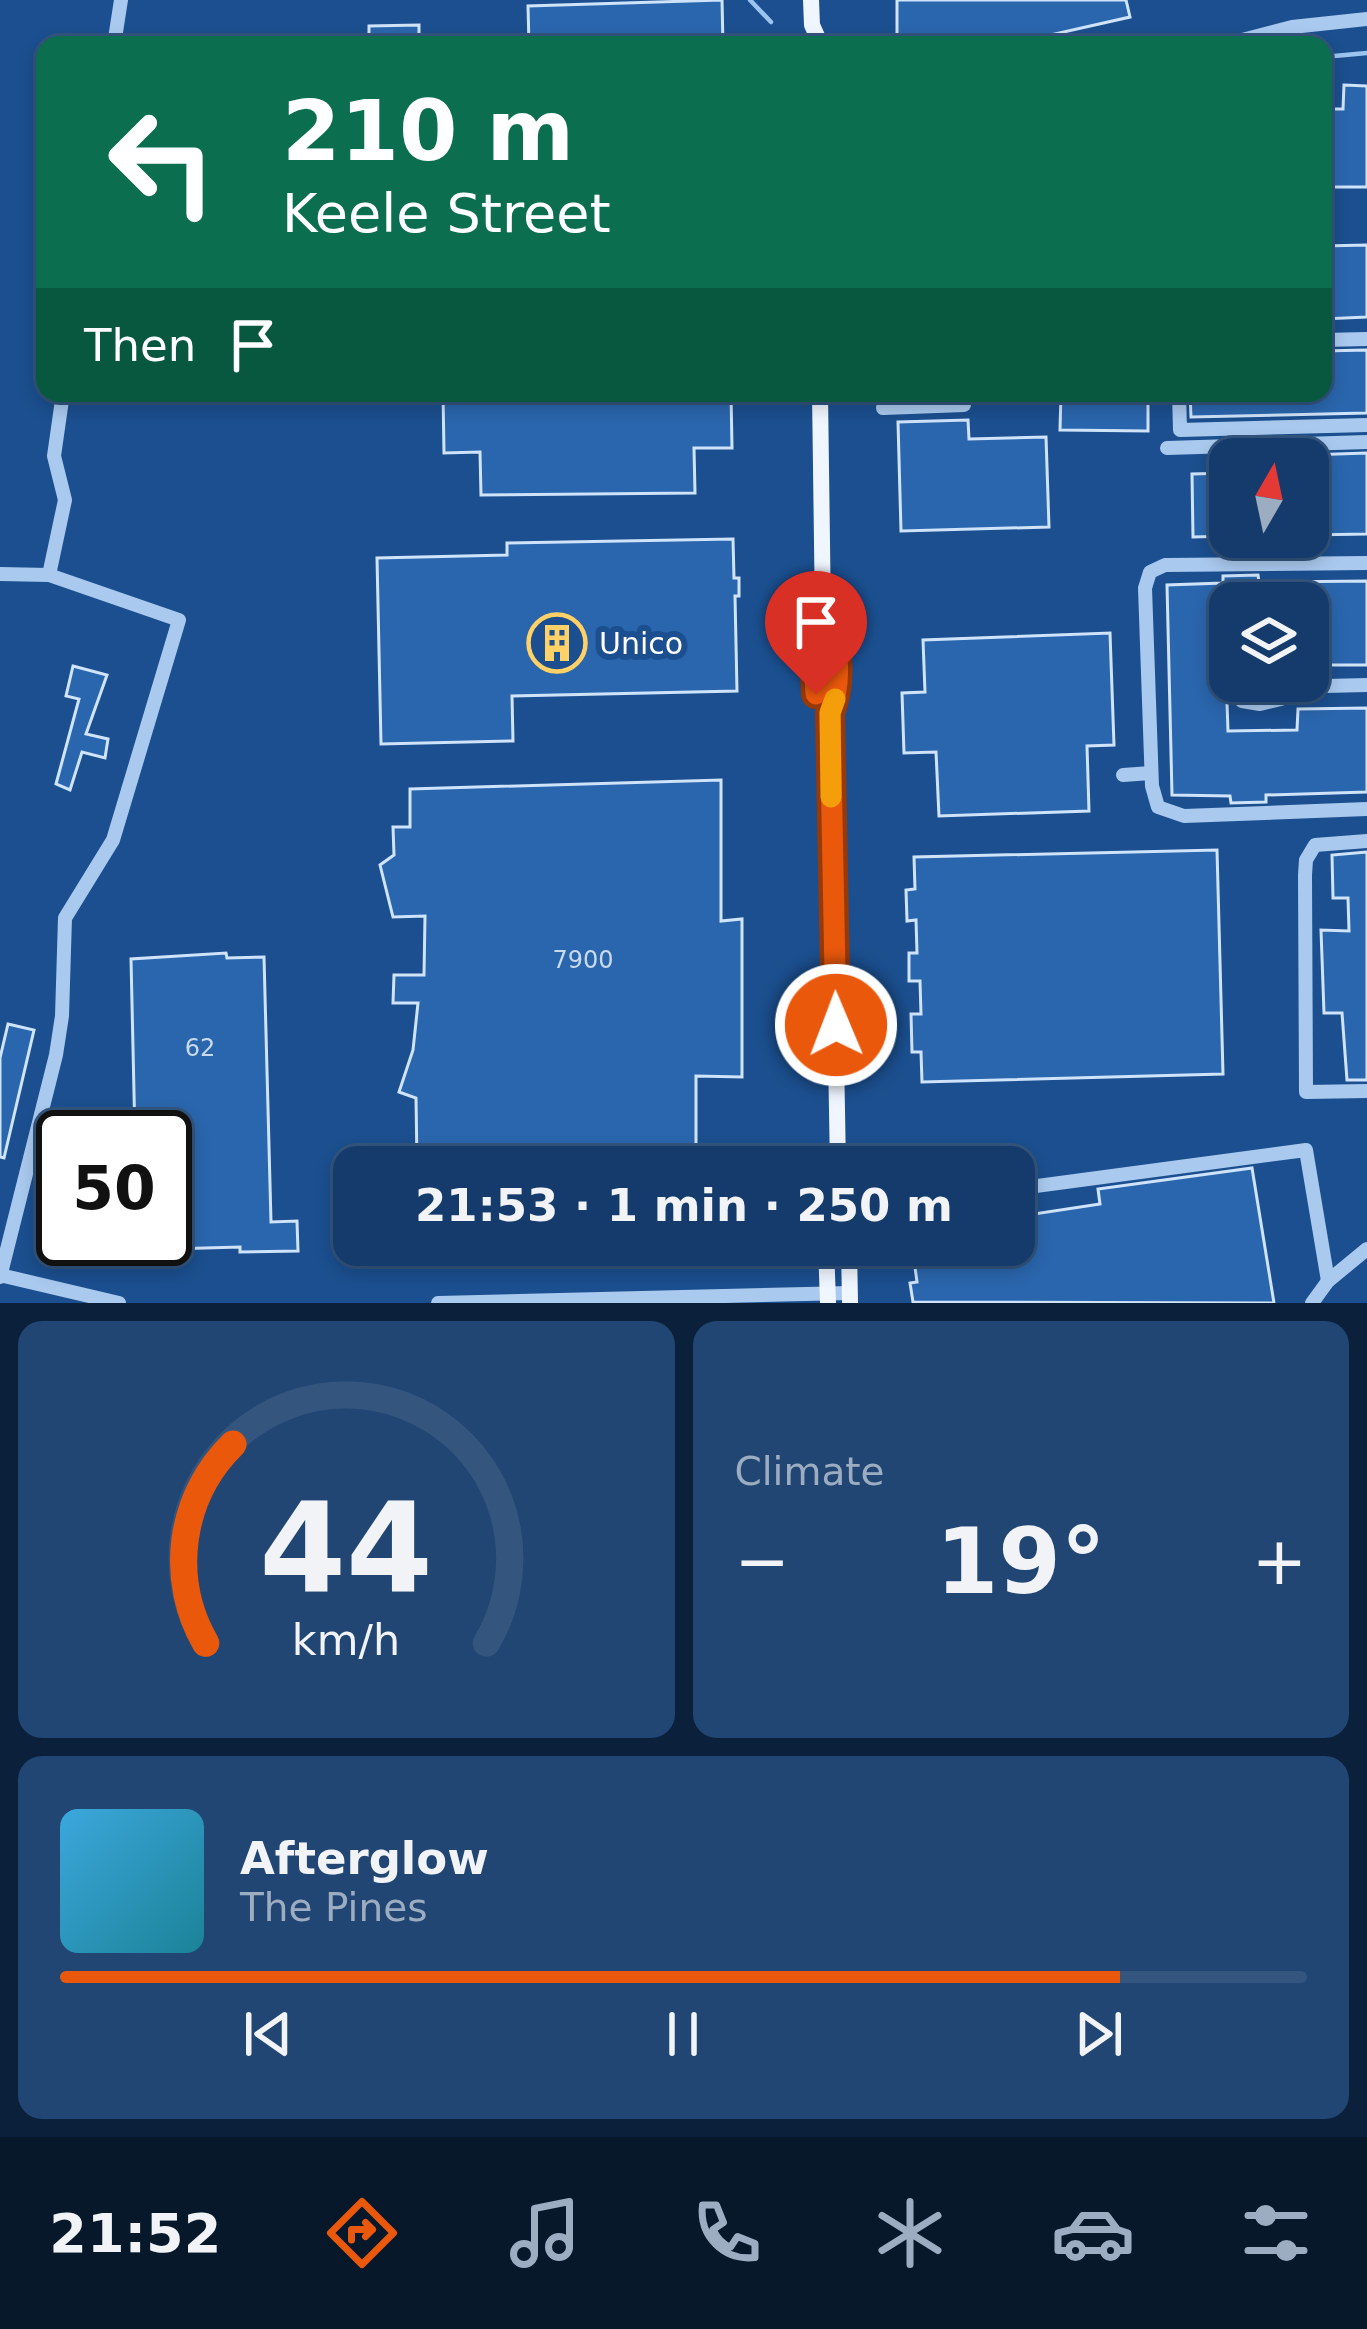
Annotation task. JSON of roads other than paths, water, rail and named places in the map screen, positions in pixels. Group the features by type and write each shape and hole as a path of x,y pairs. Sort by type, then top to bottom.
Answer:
{"main road":[{"path":"811,0 817,36"},
{"path":"805,36 812,25"},
{"path":"820,402 823,617 836,635 836,696 830,713 838,1146"},
{"path":"827,1266 828,1298"},
{"path":"848,1266 849,1298"}],"street":[{"path":"115,36 121,0"},
{"path":"1258,36 1292,27 1367,19"},
{"path":"1332,340 1367,339"},
{"path":"49,574 65,500 54,456 62,402"},
{"path":"1179,402 1180,430 1367,425"},
{"path":"883,408 964,405"},
{"path":"1167,448 1367,442"},
{"path":"1367,563 1165,565 1150,572 1145,588 1151,773 1158,807 1184,816 1367,809"},
{"path":"0,574 49,574 179,620 112,839 65,918 56,1055 0,1275 118,1303"},
{"path":"1329,685 1367,686"},
{"path":"1245,702 1276,702"},
{"path":"1123,775 1151,773"},
{"path":"1367,841 1315,844 1306,860 1305,875 1306,1092 1367,1091"},
{"path":"1035,1187 1306,1150 1328,1281"},
{"path":"1312,1303 1328,1281 1367,1249"},
{"path":"438,1303 849,1298"}],"waterway":[{"path":"750,0 771,22"},
{"path":"1332,56 1367,53"}],"place":[{"name":"Unico","path":"557,643"}]}
